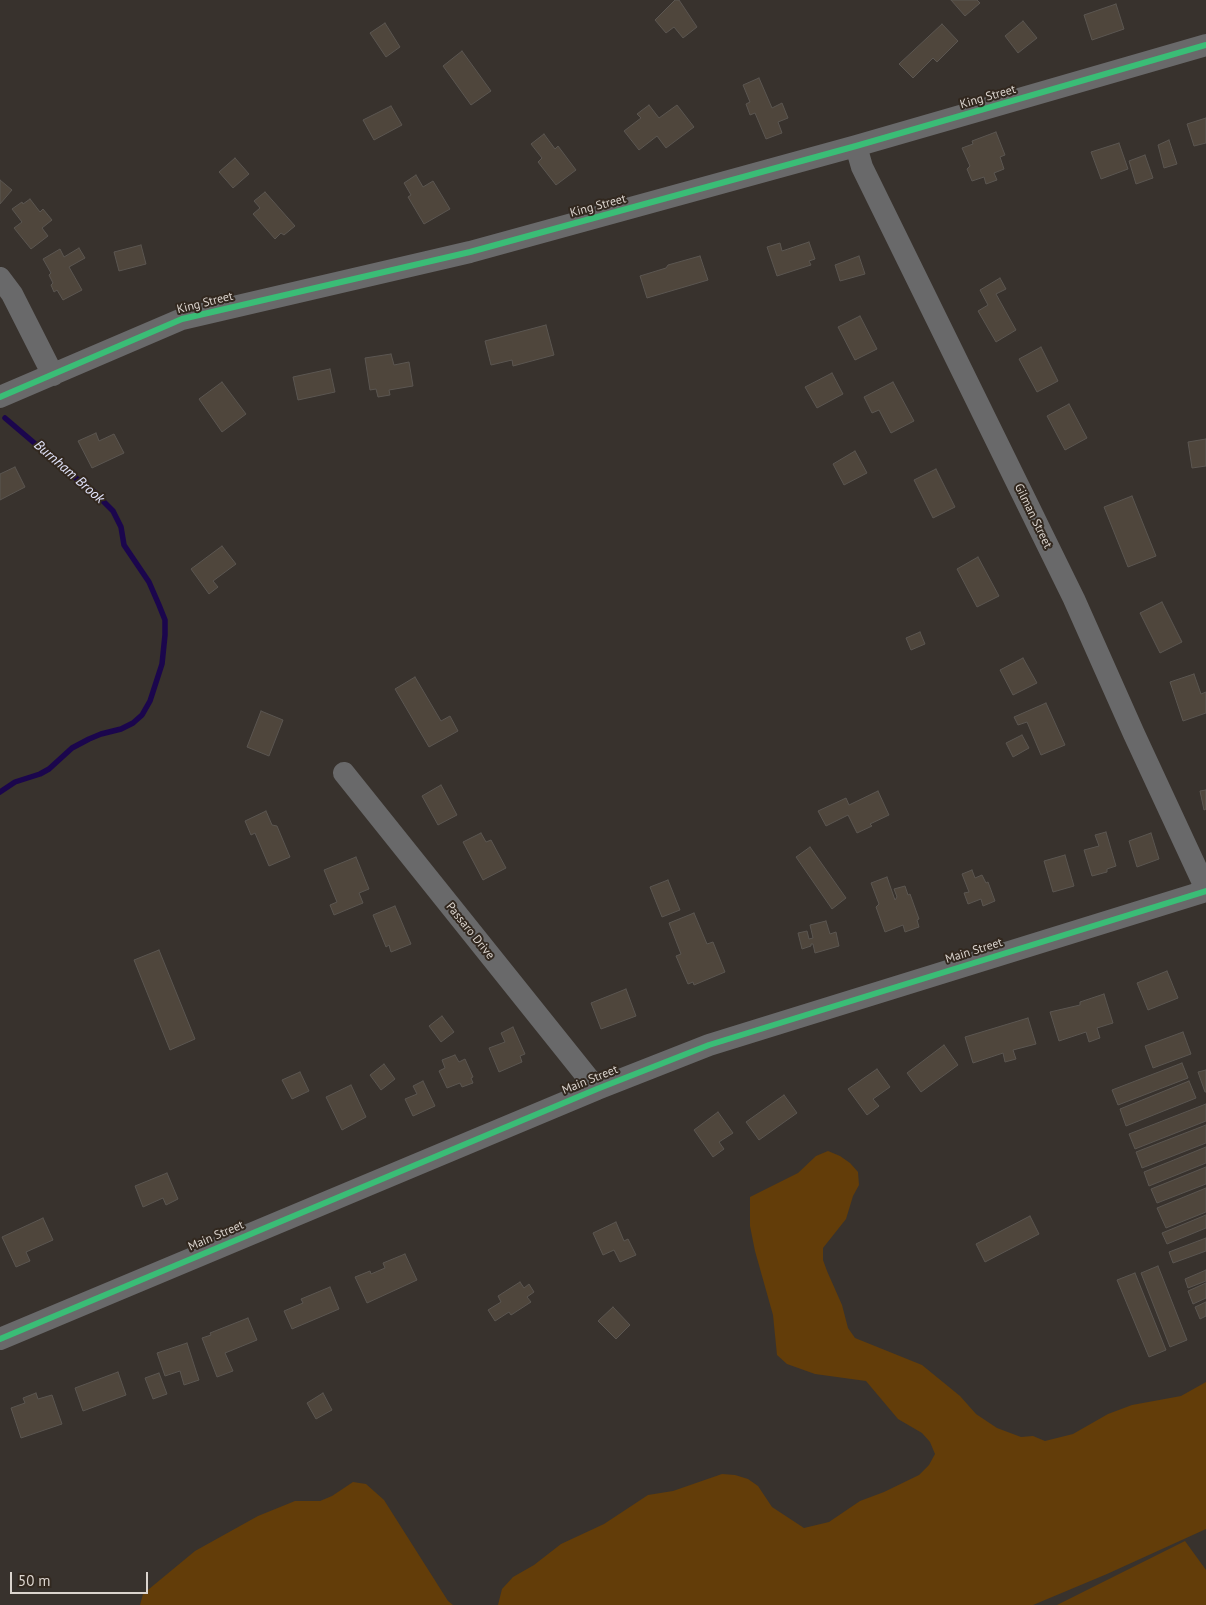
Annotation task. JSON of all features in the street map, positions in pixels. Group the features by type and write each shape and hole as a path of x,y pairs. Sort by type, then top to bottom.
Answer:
{"street":[{"name":"King Street","path":"0,397 182,319 470,252 856,146 1206,45"},
{"name":"Gilman Street","path":"856,146 862,166 1074,599 1206,890"},
{"path":"0,278 12,294 53,375"},
{"name":"Passaro Drive","path":"344,773 597,1089"},
{"name":"Main Street","path":"0,1339 597,1089 709,1045 1206,890"}],"shaded area":[{"path":"828,1151 850,1163 858,1172 859,1185 853,1196 846,1219 823,1248 823,1260 842,1305 848,1328 855,1338 922,1365 960,1396 976,1414 997,1428 1021,1437 1033,1436 1045,1441 1073,1434 1108,1414 1132,1405 1181,1396 1206,1382 1206,1529 1033,1605 498,1605 502,1589 513,1577 534,1565 561,1544 604,1524 648,1495 673,1491 722,1474 735,1475 748,1479 758,1486 772,1507 804,1528 829,1522 860,1501 919,1475 929,1465 935,1454 930,1442 922,1433 898,1419 866,1381 815,1374 787,1364 777,1355 773,1315 750,1226 750,1197 798,1173 816,1156"},
{"path":"353,1482 366,1484 384,1500 448,1601 453,1605 140,1605 143,1594 195,1551 258,1516 295,1501 320,1501 332,1496"},
{"path":"1185,1541 1206,1570 1206,1605 1057,1605"}],"building":[{"path":"675,0 679,0 697,27 683,38 674,27 666,33 655,20"},
{"path":"951,0 977,0 980,3 965,16"},
{"path":"1116,4 1124,29 1092,40 1084,15"},
{"path":"1023,21 1037,38 1018,53 1005,36"},
{"path":"385,23 400,47 386,57 370,33"},
{"path":"942,24 958,41 937,62 933,58 913,78 899,64"},
{"path":"462,51 491,91 471,105 443,66"},
{"path":"759,78 772,108 782,103 788,118 778,122 782,133 766,139 755,113 750,115 746,104 750,102 743,85"},
{"path":"649,105 659,118 677,105 694,127 666,148 657,136 639,150 624,131 641,118 637,114"},
{"path":"391,106 402,125 374,140 363,120"},
{"path":"1206,118 1206,143 1194,146 1187,124"},
{"path":"996,132 1005,155 1000,157 1004,169 994,173 997,180 986,184 984,177 972,181 967,169 970,166 962,148 973,144 972,141"},
{"path":"544,134 555,149 558,146 576,170 556,185 538,162 542,158 531,144"},
{"path":"1169,140 1177,164 1164,168 1158,145"},
{"path":"1119,143 1128,169 1101,179 1091,152"},
{"path":"1145,155 1153,178 1136,184 1129,161"},
{"path":"235,158 249,174 233,188 219,172"},
{"path":"416,175 423,187 433,181 450,209 424,224 408,197 411,195 404,183"},
{"path":"0,180 12,190 0,204"},
{"path":"265,192 295,226 284,235 281,233 275,239 253,214 260,208 254,201"},
{"path":"30,199 40,212 43,209 52,220 42,228 48,236 31,249 14,228 22,222 12,209"},
{"path":"809,242 815,259 809,261 811,265 777,276 767,247 780,243 782,251"},
{"path":"141,245 146,264 119,271 114,252"},
{"path":"79,248 85,258 69,267 82,290 63,300 57,290 54,292 51,285 53,283 49,275 51,273 43,259 60,249 64,257"},
{"path":"700,256 708,280 647,298 640,276 666,268 668,265"},
{"path":"859,256 865,274 840,281 835,265"},
{"path":"1000,278 1006,289 996,294 1016,330 996,342 978,311 988,305 980,290"},
{"path":"860,316 877,349 855,360 838,327"},
{"path":"546,325 554,355 513,366 512,360 491,365 485,341"},
{"path":"1041,347 1058,381 1037,392 1019,359"},
{"path":"391,354 394,365 409,362 413,386 389,390 390,395 378,397 376,389 370,390 365,358"},
{"path":"330,369 335,392 298,400 293,377"},
{"path":"832,373 843,394 817,408 805,387"},
{"path":"222,382 246,414 222,432 199,399"},
{"path":"893,382 914,421 891,433 879,410 872,413 864,397"},
{"path":"1069,404 1087,438 1065,450 1047,416"},
{"path":"96,433 99,441 114,434 124,453 92,468 78,441"},
{"path":"1206,439 1206,466 1192,468 1188,442"},
{"path":"855,451 867,473 844,485 833,464"},
{"path":"15,467 25,487 0,500 0,474"},
{"path":"936,469 955,507 933,518 914,480"},
{"path":"1132,496 1156,556 1128,567 1104,507"},
{"path":"222,546 236,564 213,581 218,587 209,594 191,569"},
{"path":"978,557 999,596 977,607 957,569"},
{"path":"1162,602 1182,642 1160,653 1140,613"},
{"path":"920,632 925,644 911,650 906,638"},
{"path":"1023,658 1037,683 1013,695 1000,670"},
{"path":"1194,674 1201,694 1206,692 1206,713 1183,721 1170,682"},
{"path":"415,677 441,721 450,716 458,731 429,747 395,689"},
{"path":"1046,703 1065,745 1041,755 1027,722 1018,725 1014,717"},
{"path":"261,711 283,720 269,756 247,747"},
{"path":"1022,735 1029,748 1013,757 1006,743"},
{"path":"441,785 457,815 438,825 422,796"},
{"path":"1206,790 1206,809 1204,810 1200,791"},
{"path":"878,791 889,815 857,833 848,815 826,826 818,811 846,798 849,805"},
{"path":"266,811 272,825 277,826 290,857 269,866 255,833 251,835 245,821"},
{"path":"1106,832 1116,866 1107,869 1107,872 1092,876 1084,850 1099,846 1095,835"},
{"path":"481,833 486,842 491,840 506,868 483,880 463,842"},
{"path":"1151,833 1159,859 1137,867 1129,841"},
{"path":"810,847 846,898 832,909 796,857"},
{"path":"1065,855 1074,886 1053,892 1044,861"},
{"path":"356,857 369,889 359,893 363,903 334,915 330,905 337,902 324,870"},
{"path":"972,870 975,878 982,875 986,883 988,882 995,901 983,906 981,899 968,904 964,893 969,892 962,874"},
{"path":"887,877 895,900 897,897 894,889 905,886 919,919 917,920 919,927 905,932 903,925 885,932 876,907 879,904 871,883"},
{"path":"668,880 680,910 662,917 650,887"},
{"path":"395,906 411,944 391,952 389,945 386,947 373,915"},
{"path":"694,913 707,944 713,942 725,972 694,985 693,982 688,984 676,956 681,954 669,923"},
{"path":"826,921 830,934 836,932 839,946 815,953 813,944 802,949 798,933 807,931 809,939 813,938 810,925"},
{"path":"159,950 195,1039 170,1050 134,960"},
{"path":"1167,971 1178,998 1148,1010 1137,983"},
{"path":"626,989 636,1016 601,1029 591,1003"},
{"path":"1104,994 1113,1023 1097,1028 1100,1038 1089,1042 1086,1032 1059,1041 1050,1012 1080,1005 1080,1002"},
{"path":"442,1016 454,1032 441,1042 429,1026"},
{"path":"1028,1018 1036,1044 1013,1050 1016,1059 1005,1062 1003,1053 973,1063 965,1037"},
{"path":"513,1027 525,1054 520,1056 522,1062 499,1072 489,1048 505,1042 501,1033"},
{"path":"1183,1032 1191,1054 1153,1068 1145,1046"},
{"path":"944,1045 958,1065 921,1092 907,1073"},
{"path":"455,1055 459,1062 465,1059 473,1077 471,1078 473,1083 462,1087 460,1083 447,1088 439,1071 445,1068 442,1060"},
{"path":"1182,1063 1188,1078 1118,1105 1112,1090"},
{"path":"384,1064 395,1079 381,1090 370,1075"},
{"path":"877,1069 890,1087 873,1099 879,1106 867,1115 848,1089"},
{"path":"1206,1070 1206,1092 1205,1092 1198,1072"},
{"path":"300,1072 309,1091 292,1099 282,1080"},
{"path":"423,1081 435,1106 413,1116 405,1099 417,1094 413,1086"},
{"path":"1189,1081 1196,1098 1126,1126 1120,1109"},
{"path":"351,1085 366,1117 342,1130 326,1097"},
{"path":"784,1095 797,1113 759,1140 746,1122"},
{"path":"1206,1104 1206,1121 1135,1149 1129,1134"},
{"path":"718,1112 733,1133 719,1142 724,1149 713,1157 694,1130"},
{"path":"1206,1125 1206,1143 1142,1168 1136,1152"},
{"path":"1206,1147 1206,1163 1149,1186 1144,1172"},
{"path":"1206,1167 1206,1184 1157,1203 1151,1189"},
{"path":"167,1173 178,1199 166,1205 163,1198 143,1207 135,1186"},
{"path":"1206,1188 1206,1212 1166,1228 1157,1208"},
{"path":"1206,1215 1206,1228 1167,1244 1162,1233"},
{"path":"1030,1216 1039,1234 985,1262 976,1244"},
{"path":"43,1218 53,1240 26,1252 30,1261 16,1267 2,1237"},
{"path":"616,1222 624,1241 628,1239 636,1255 620,1262 614,1250 603,1255 593,1233"},
{"path":"1206,1238 1206,1251 1173,1263 1169,1252"},
{"path":"405,1254 417,1280 367,1303 355,1277 370,1271 371,1274 385,1268 383,1263"},
{"path":"1158,1266 1187,1340 1170,1347 1141,1273"},
{"path":"1206,1270 1206,1281 1188,1288 1185,1279"},
{"path":"1135,1273 1166,1350 1149,1357 1117,1280"},
{"path":"520,1282 524,1288 529,1284 534,1292 527,1297 531,1302 511,1315 509,1312 495,1321 488,1310 501,1302 498,1296"},
{"path":"1206,1283 1206,1298 1193,1304 1188,1291"},
{"path":"330,1287 339,1309 292,1329 284,1311 303,1303 301,1299"},
{"path":"1206,1302 1206,1316 1200,1319 1195,1307"},
{"path":"613,1307 630,1325 616,1339 598,1321"},
{"path":"248,1318 257,1340 225,1353 233,1371 217,1377 202,1338"},
{"path":"187,1343 199,1380 184,1385 180,1371 165,1376 157,1353"},
{"path":"118,1372 126,1395 83,1411 75,1388"},
{"path":"159,1373 167,1394 153,1399 145,1378"},
{"path":"36,1393 38,1399 52,1395 62,1424 21,1438 11,1408 25,1403 23,1398"},
{"path":"323,1393 332,1410 316,1419 307,1403"}],"waterway":[{"name":"Burnham Brook","path":"0,792 15,782 49,769 72,748 101,734 121,729 133,723 142,715 150,701 162,664 165,635 165,620 159,605 149,582 124,545 121,527 113,511 92,490 5,418"}],"cycle path":[{"path":"0,397 182,319 470,252 856,146 1206,45"},
{"path":"0,1339 597,1089 709,1045 1206,891"}]}
